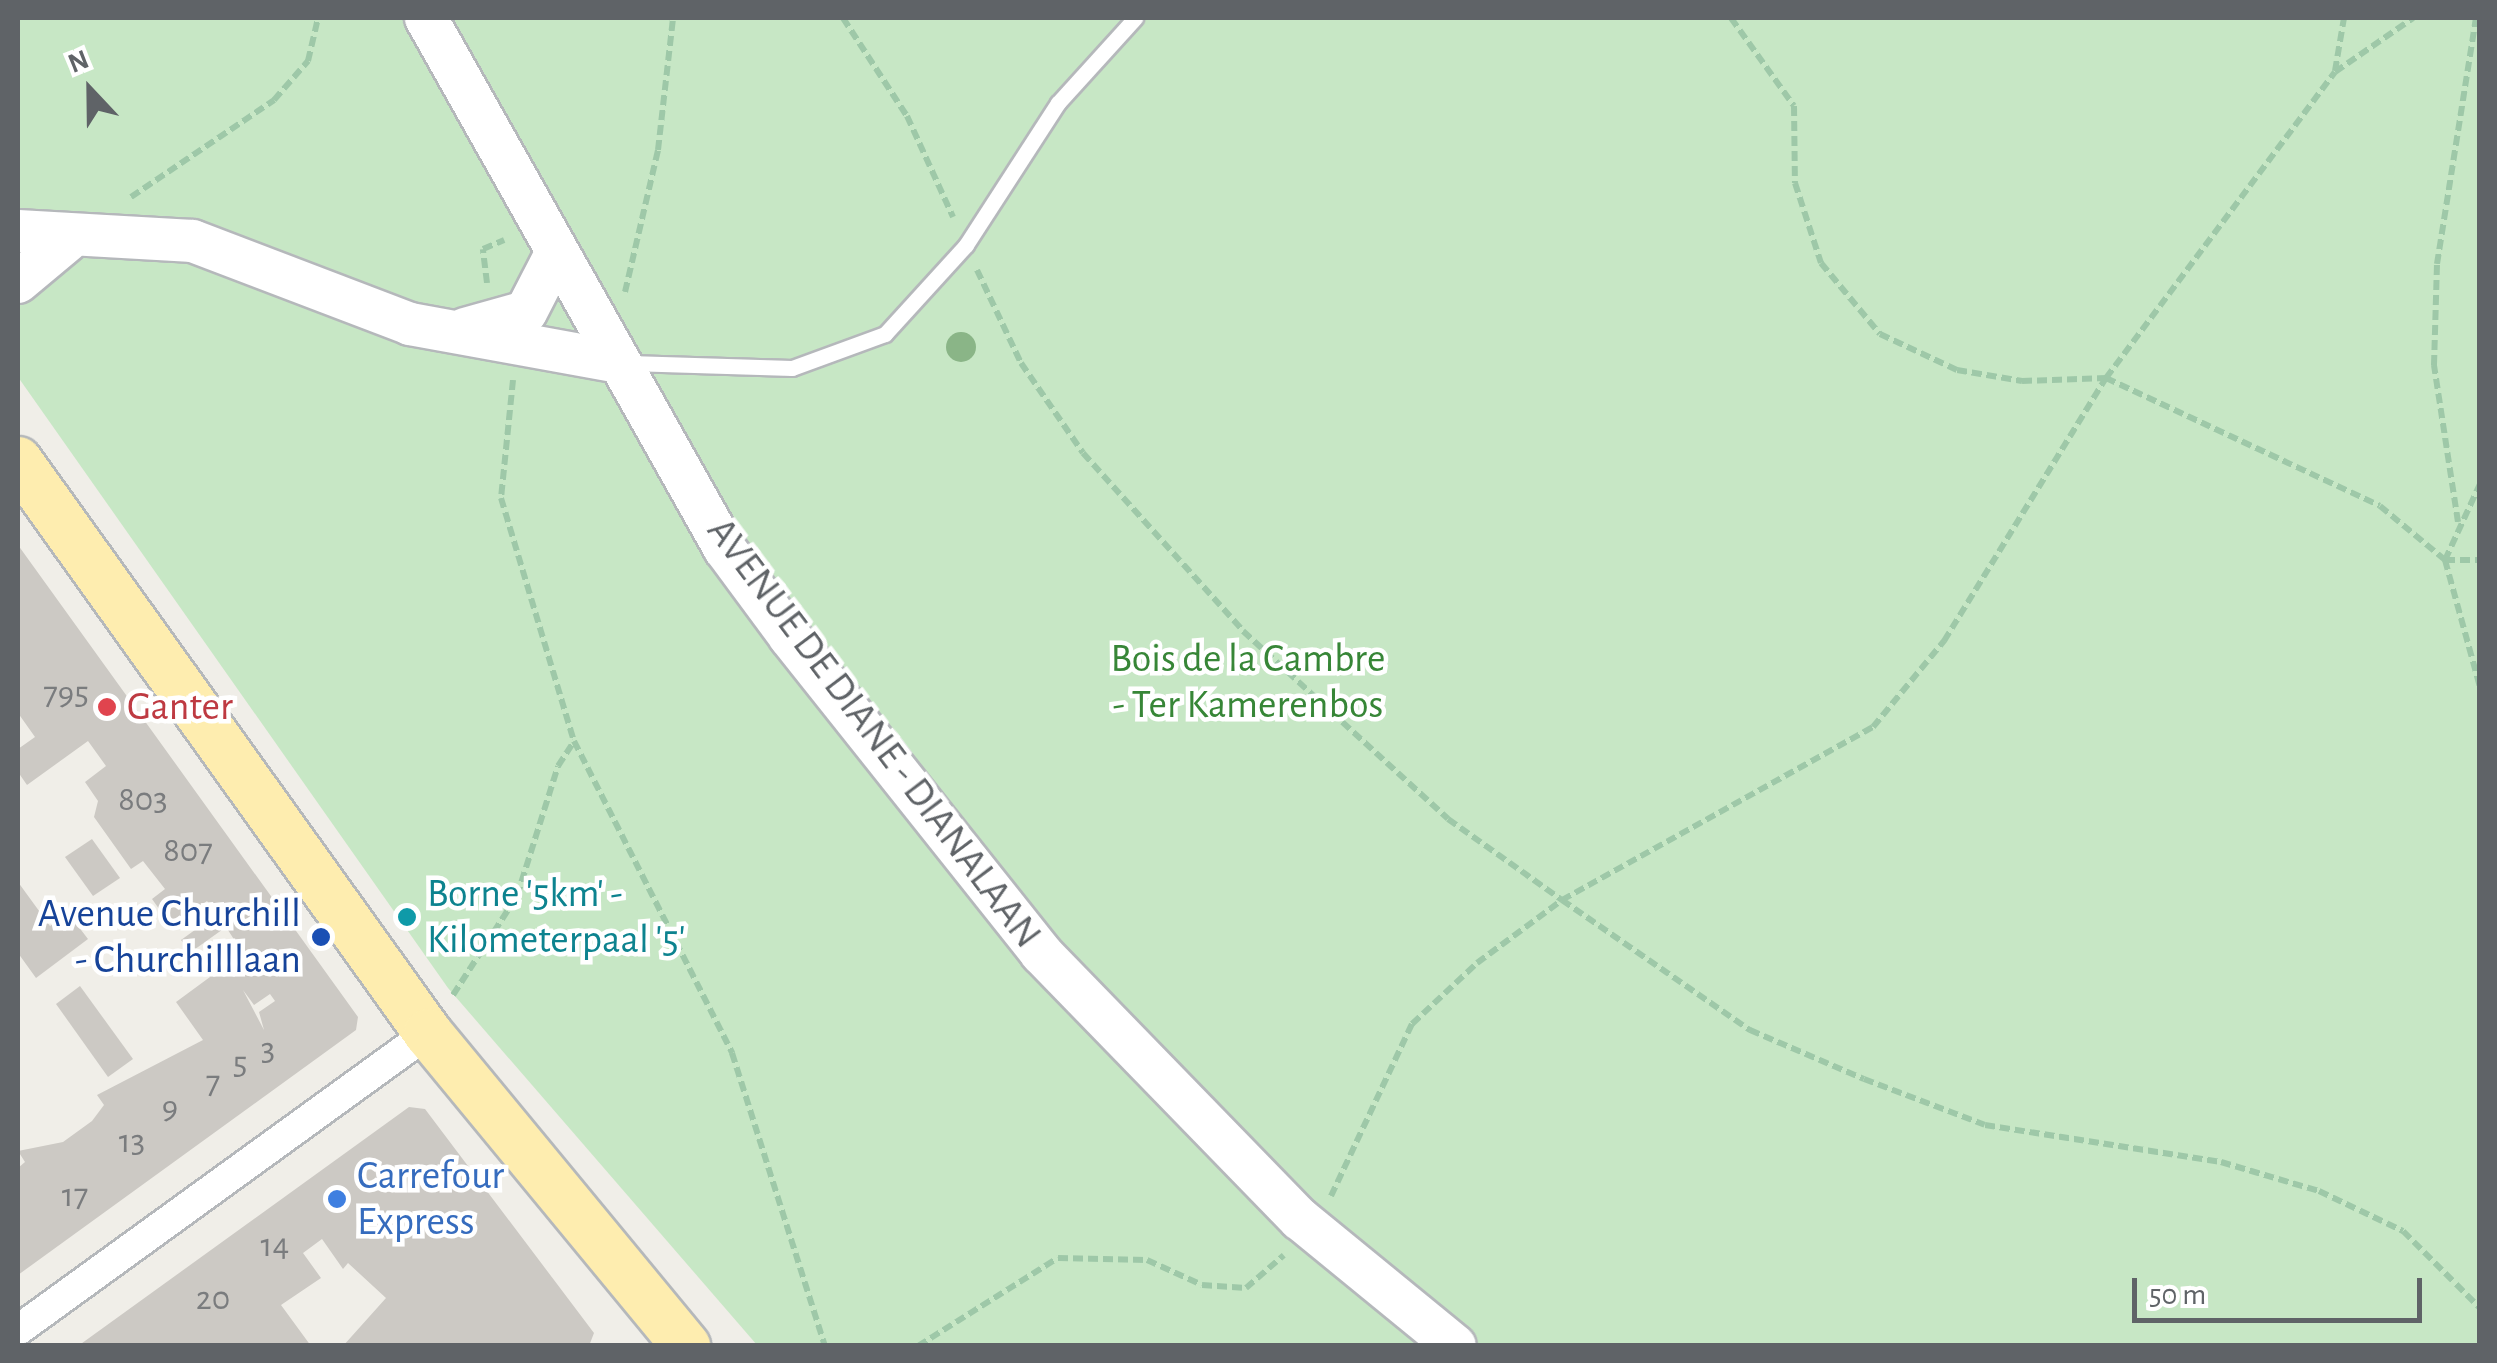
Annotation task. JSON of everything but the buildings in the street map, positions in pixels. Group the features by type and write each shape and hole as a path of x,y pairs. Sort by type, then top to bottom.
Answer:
{"main road":[{"path":"18,461 441,1014 686,1346"}],"street":[{"name":"AVENUE DE DIANE - DIANALAAN","path":"426,18 547,239 726,548 1017,923 1314,1230 1455,1346"},
{"path":"18,231 68,240 193,241 410,324 480,325 620,362"},
{"path":"480,325 526,312 547,239"},
{"path":"18,282 68,240"},
{"path":"18,1330 441,1014"}],"lane":[{"path":"620,362 732,372 837,358 885,334 966,244 1058,103 1135,18"}],"path":[{"path":"68,240 274,100 308,60 318,18"},
{"path":"592,318 624,295 658,150 673,18"},
{"path":"843,18 907,116 1020,362 1084,453 1243,631 1448,819 1750,1030 1985,1125 2220,1162 2319,1191 2403,1231 2480,1308"},
{"path":"1731,18 1794,106 1795,184 1821,262 1880,334 1957,370 2022,381 2106,378 2380,506 2445,560 2480,560"},
{"path":"2335,72 2344,18"},
{"path":"918,1346 1058,1258 1147,1260 1202,1284 1246,1288 1314,1230 1412,1024 1562,900 1788,782 1874,727 1944,641 2106,378 2335,72 2403,21 2413,18"},
{"path":"2458,522 2434,365 2438,264 2476,18"},
{"path":"480,325 482,249 547,239"},
{"path":"512,391 501,498 574,742 732,1053 825,1346"},
{"path":"2480,484 2458,522 2445,560 2480,687"},
{"path":"441,1014 517,896 558,766 574,742"}],"green space":[{"name":"Bois de la Cambre - Ter Kamerenbos","path":"18,18 2479,18 2479,1345 757,1345 448,988 18,377"}],"place":[{"name":"Ganter","path":"107,707"},
{"name":"Borne '5km' - Kilometerpaal '5'","path":"407,917"},
{"name":"Avenue Churchill - Churchilllaan","path":"321,937"},
{"name":"Carrefour Express","path":"337,1199"}]}
